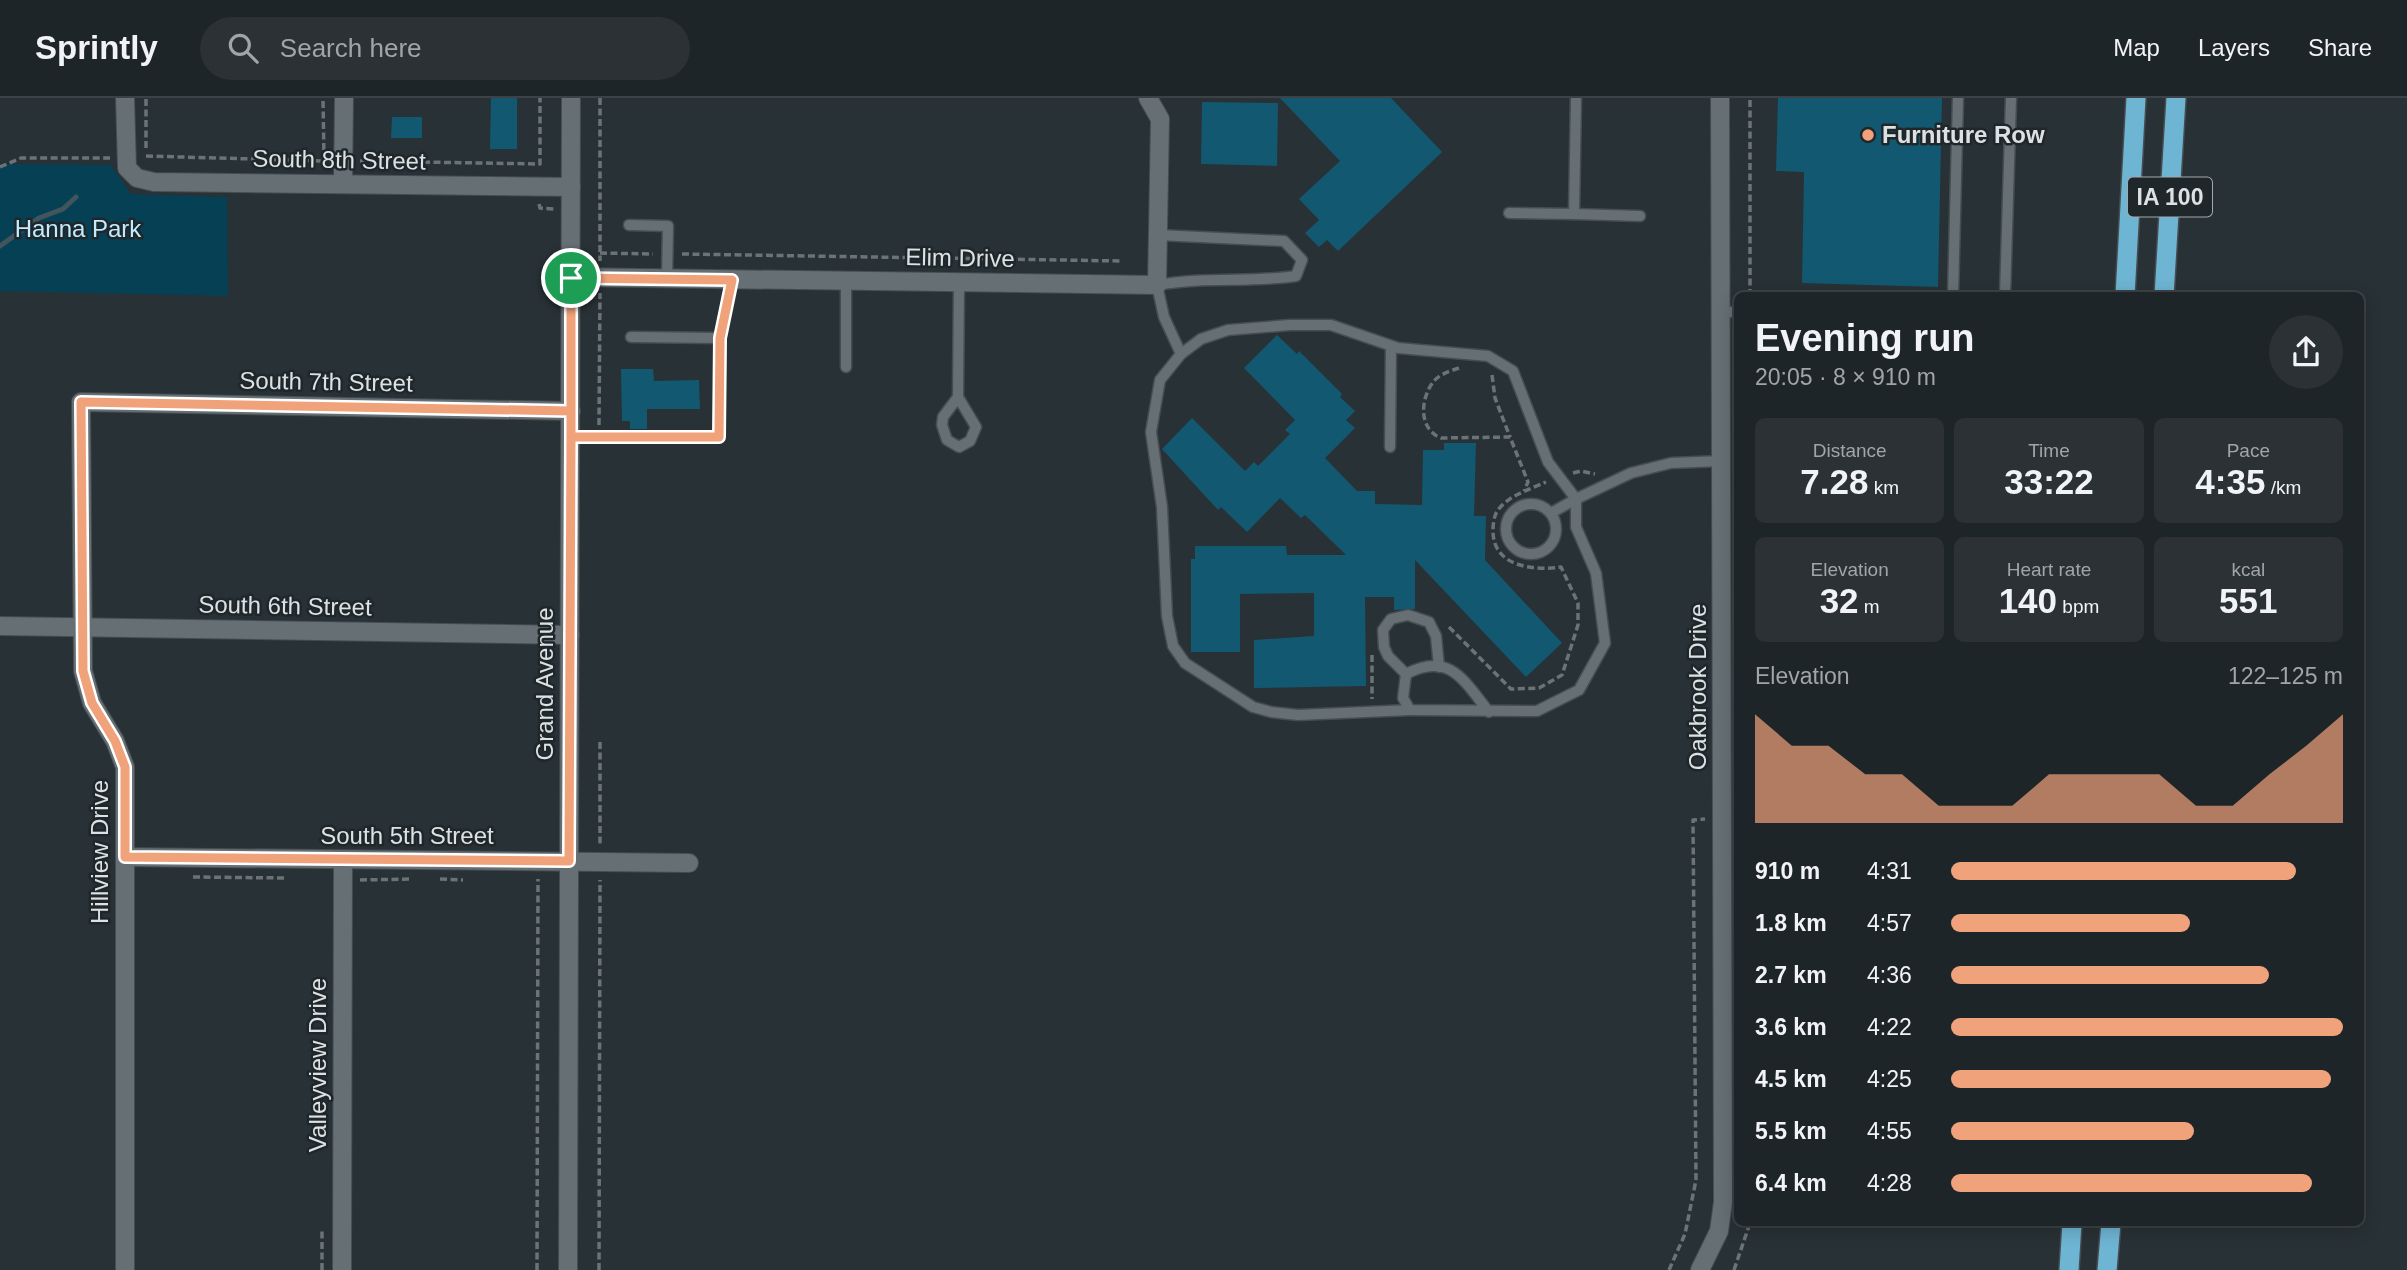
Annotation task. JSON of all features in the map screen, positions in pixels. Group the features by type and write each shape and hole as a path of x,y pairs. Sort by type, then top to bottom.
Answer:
{"highway":[{"name":"IA 100","path":"2125,292 2136,98"},
{"name":"IA 100","path":"2164,292 2176,98"},
{"path":"2069,1270 2072,1226"},
{"path":"2107,1270 2111,1226"}],"street":[{"path":"125,98 126,154"},
{"path":"343,184 344,98"},
{"name":"Grand Avenue","path":"568,1270 571,98"},
{"path":"1148,98 1160,119 1157,285"},
{"name":"Oakbrook Drive","path":"1700,1270 1719,1231 1724,1202 1731,1008 1731,841 1722,461 1729,312 1720,98"},
{"name":"South 8th Street","path":"126,154 127,168 137,178 154,182 571,187"},
{"name":"Elim Drive","path":"571,278 1157,285"},
{"name":"South 7th Street","path":"81,402 571,411"},
{"name":"Hillview Drive","path":"81,402 83,671 92,703 115,741 125,767 125,1270"},
{"name":"South 6th Street","path":"0,625 570,635"},
{"name":"South 5th Street","path":"125,857 689,863"},
{"name":"Valleyview Drive","path":"342,1270 344,860"}],"lane":[{"path":"1574,214 1576,98"},
{"path":"1953,292 1958,98"},
{"path":"2005,292 2011,98"},
{"path":"1510,213 1640,216"},
{"path":"629,225 668,226 667,279"},
{"path":"1158,235 1284,241 1296,250 1302,260 1296,276 1273,279 1195,278 1157,285 1164,317 1181,354"},
{"path":"571,437 719,437 720,338 732,280"},
{"path":"846,281 846,367"},
{"path":"958,397 959,282"},
{"path":"1331,325 1391,346 1488,356 1513,371 1548,462 1576,499 1576,527 1596,573 1605,643 1579,690 1537,711 1410,710 1298,715 1271,712 1253,707 1200,675 1185,663 1173,646 1167,615 1162,507 1151,432 1160,380 1181,354 1201,339 1228,330 1331,325"},
{"path":"631,337 720,338"},
{"path":"1390,447 1391,346"},
{"path":"1551,513 1631,473 1671,463 1722,461"},
{"path":"1530,504 1545,508 1551,513 1556,530 1550,545 1543,551 1527,554 1512,545 1507,523 1515,510 1530,504"},
{"path":"1406,674 1384,646 1383,630 1391,619 1408,615 1421,617 1429,622 1436,636 1439,667"},
{"path":"1406,674 1428,666 1449,667 1457,672 1489,712"},
{"path":"1406,674 1402,686 1403,698 1410,710"}],"path":[{"path":"146,98 146,159 324,161 323,98"},
{"path":"360,149 360,161 540,164 540,98"},
{"path":"600,98 600,261"},
{"path":"1750,98 1750,292"},
{"path":"0,167 21,158 126,154"},
{"path":"539,198 540,208 558,210"},
{"path":"600,253 1122,261"},
{"path":"598,437 600,288"},
{"path":"1462,366 1435,380 1426,395 1424,424 1432,434 1441,438 1510,437"},
{"path":"1484,371 1492,374 1495,398 1528,482 1523,493"},
{"path":"1441,619 1511,689 1539,688 1562,675 1578,625 1578,603 1561,567 1533,569 1521,566 1499,552 1493,535 1497,510 1546,482"},
{"path":"1372,644 1372,699"},
{"path":"599,851 600,742"},
{"path":"1669,1270 1685,1234 1696,1180 1693,820 1705,819"},
{"path":"537,1270 538,873"},
{"path":"599,1270 600,873"},
{"path":"183,877 299,878"},
{"path":"359,893 359,880 417,878"},
{"path":"437,879 472,880"},
{"path":"525,880 538,880"},
{"path":"1734,1270 1749,1226"},
{"path":"322,1228 322,1270"}],"green space":[{"name":"Hanna Park","path":"0,164 111,165 131,194 227,197 228,296 0,291"}],"building":[{"path":"491,98 517,98 517,149 490,149"},
{"path":"1280,98 1391,98 1442,152 1338,251 1327,240 1319,247 1305,233 1319,220 1299,199 1340,161"},
{"path":"1778,98 1942,98 1938,287 1802,283 1804,172 1776,171"},
{"path":"1202,102 1278,103 1277,166 1201,164"},
{"path":"392,117 422,117 422,138 391,138"},
{"path":"1277,335 1297,354 1299,351 1355,411 1346,420 1355,428 1325,458 1357,491 1375,491 1375,504 1422,505 1423,450 1444,450 1444,443 1476,443 1474,516 1486,516 1485,560 1562,643 1526,677 1415,560 1415,609 1394,610 1394,597 1365,597 1366,686 1254,688 1254,640 1314,636 1314,593 1240,594 1240,652 1191,652 1191,559 1195,559 1195,546 1286,546 1287,555 1346,555 1305,515 1301,518 1280,498 1247,532 1221,507 1218,510 1162,449 1192,418 1245,471 1254,462 1258,466 1290,434 1285,430 1295,420 1244,368"},
{"path":"621,369 653,369 654,381 699,380 700,409 647,409 647,429 630,429 630,421 622,421"}],"waterway":[{"path":"0,246 39,218 63,209 76,197"}],"place":[{"name":"Furniture Row","path":"1868,135"}],"route":[{"path":"571,278 571,411 571,437 569,861 125,857 125,767 115,741 92,703 83,671 81,402 571,411 571,437 719,437 720,338 732,280 571,278"}]}
